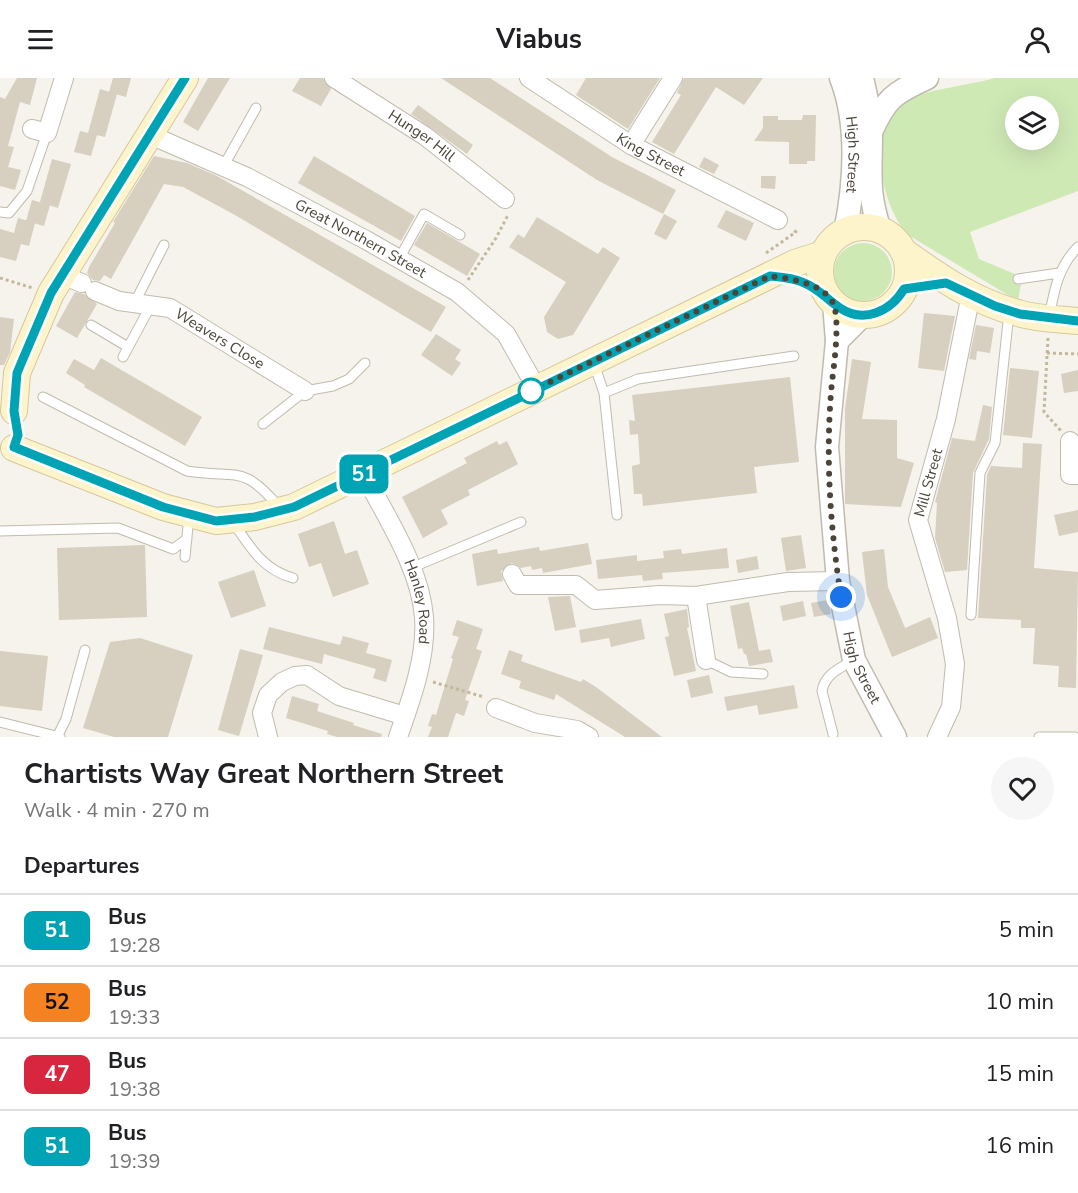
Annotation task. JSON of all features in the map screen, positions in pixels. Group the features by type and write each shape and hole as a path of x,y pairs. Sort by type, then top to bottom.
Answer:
{"main road":[{"path":"185,78 148,134 72,285 8,379 7,403 18,426 7,455 163,507 216,521 281,510 364,474 795,263 823,254"},
{"path":"830,299 821,280 823,254 829,244 845,232 858,228 880,230 892,238 903,251 946,283 1009,311 1078,321"},
{"path":"770,276 801,281 852,314 872,314 890,306 904,289 908,267 903,251"},
{"path":"904,289 946,283"}],"street":[{"path":"40,131 64,78"},
{"name":"Hunger Hill","path":"334,78 425,135 506,199"},
{"name":"King Street","path":"529,78 632,146 778,220"},
{"path":"632,146 673,78"},
{"path":"862,134 895,94 927,78"},
{"path":"858,79 854,97 862,134"},
{"name":"Great Northern Street","path":"148,134 223,167 399,259 456,292 506,334 537,389"},
{"name":"High Street","path":"862,134 871,203 880,230"},
{"name":"High Street","path":"845,232 862,134"},
{"name":"Weavers Close","path":"72,285 111,299 170,308 305,391"},
{"name":"Mill Street","path":"937,737 951,707 955,664 947,618 918,520 946,419 971,294"},
{"name":"High Street","path":"830,299 837,341 828,447 838,581 854,660 895,737"},
{"path":"837,341 863,315"},
{"path":"1070,441 1070,475 1078,475"},
{"name":"Hanley Road","path":"364,474 411,568 424,617 417,676 398,737"},
{"path":"512,574 518,585 576,585 595,600 660,595 696,596 788,582 838,581"},
{"path":"696,596 706,660"},
{"path":"268,737 262,713 268,695 282,682 295,676 307,675 339,696 405,716"},
{"path":"496,708 535,723 577,730 589,737"}],"lane":[{"path":"223,167 256,108"},
{"path":"0,212 9,213 21,201 40,131"},
{"path":"399,259 424,214 460,235"},
{"path":"123,357 164,244"},
{"path":"1049,318 1059,273 1066,259 1078,247"},
{"path":"1018,279 1059,273"},
{"path":"971,615 980,473 995,443 1009,311"},
{"path":"91,325 128,347"},
{"path":"604,393 638,379 794,356"},
{"path":"593,361 604,393 617,515"},
{"path":"263,424 305,391 333,386 349,379 364,363"},
{"path":"43,397 187,471 211,474 231,473 248,477 260,485 281,510"},
{"path":"185,557 189,514"},
{"path":"232,520 261,562 278,574 293,578"},
{"path":"411,568 521,522"},
{"path":"0,531 118,528 172,549 187,539"},
{"path":"0,722 59,736 85,650"},
{"path":"706,660 730,672 763,674"},
{"path":"833,734 822,692 823,685 834,671 854,660"},
{"path":"1039,737 1075,737"}],"path":[{"path":"456,292 476,270 508,218 506,199"},
{"path":"0,278 72,285"},
{"path":"1049,318 1044,412 1070,441"},
{"path":"1047,353 1078,354"},
{"path":"417,676 486,698 496,708"}],"green space":[{"path":"995,78 1078,78 1078,191 970,232 979,259 1022,277 1018,301 908,235 890,204 881,164 881,144 886,126 895,110 909,99"},
{"path":"863,243 874,245 887,256 892,272 890,283 879,296 863,301 852,299 839,288 834,272 836,261 847,248"}],"building":[{"path":"17,78 37,78 30,105 20,102 8,146 14,147 8,167 21,170 15,190 0,186 0,97 5,99"},
{"path":"113,78 131,78 126,97 109,92"},
{"path":"208,78 230,78 198,131 183,122"},
{"path":"300,78 323,78 331,89 321,106 292,91"},
{"path":"441,78 490,78 612,157 676,190 663,214 597,180"},
{"path":"586,78 660,78 628,129 576,95"},
{"path":"684,78 763,78 744,105 716,87 674,154 652,142 681,95 677,93"},
{"path":"100,89 117,94 105,137 88,133"},
{"path":"418,105 473,145 467,154 411,114"},
{"path":"803,115 816,115 815,161 807,161 807,164 789,164 789,142 754,141 763,128 763,116 778,116 778,120 802,120"},
{"path":"80,131 97,135 91,156 74,152"},
{"path":"154,156 187,163 217,176 446,307 431,332 235,215 183,187 164,184 111,279 104,275 100,281 93,280 87,273 89,267 115,223 113,222"},
{"path":"314,156 415,216 401,241 298,183"},
{"path":"704,157 719,165 714,174 699,167"},
{"path":"52,159 71,164 58,208 40,202"},
{"path":"761,176 776,176 775,189 761,188"},
{"path":"32,200 50,205 44,226 26,221"},
{"path":"726,210 754,223 746,241 717,227"},
{"path":"664,214 677,221 666,240 654,234"},
{"path":"537,217 598,254 603,247 620,258 573,335 558,339 547,332 544,317 566,282 509,247 518,234 524,238"},
{"path":"18,218 35,223 29,246 21,244 16,261 0,257 0,229 14,233"},
{"path":"427,223 480,254 467,276 414,245"},
{"path":"75,292 84,294 97,304 77,338 56,326"},
{"path":"924,313 955,316 944,371 918,368"},
{"path":"0,317 14,319 10,352 4,365 0,365"},
{"path":"976,325 994,328 990,353 977,351 976,360 969,359"},
{"path":"436,334 461,350 455,359 461,363 452,376 421,355"},
{"path":"101,358 202,417 185,446 84,387 85,385 66,373 74,359 94,370"},
{"path":"852,359 871,362 862,419 897,420 897,458 914,463 901,507 845,504 845,409"},
{"path":"1010,368 1039,371 1032,438 1003,435"},
{"path":"1078,370 1078,391 1064,393 1061,374"},
{"path":"790,377 799,462 754,467 757,493 643,506 642,494 634,494 632,466 640,464 638,434 630,435 629,420 635,421 632,395"},
{"path":"983,405 992,407 989,439 973,473 967,570 945,572 935,538 937,503 935,502 952,438 975,441"},
{"path":"497,441 499,445 507,441 518,464 468,490 470,495 441,510 448,524 423,538 402,497 467,463 464,458"},
{"path":"1023,443 1042,444 1034,568 1078,572 1076,688 1058,687 1059,666 1033,664 1035,628 1021,628 1021,620 978,618 987,475 991,466 1022,468"},
{"path":"1078,510 1078,532 1059,536 1054,515"},
{"path":"334,521 345,554 357,550 369,584 333,597 321,563 309,567 298,534"},
{"path":"801,535 806,568 786,571 781,538"},
{"path":"588,543 592,564 543,573 542,568 532,570 531,566 521,568 512,563 501,571 503,581 477,586 472,554 497,549 498,554 539,547 540,551"},
{"path":"145,545 147,617 59,620 57,548"},
{"path":"727,548 729,568 662,573 663,579 643,581 642,575 598,579 596,560 637,555 637,561 664,558 663,551 681,549 682,554"},
{"path":"884,549 888,587 905,628 930,617 938,638 892,657 867,595 862,552"},
{"path":"757,556 759,569 738,573 736,560"},
{"path":"254,570 266,606 231,618 218,582"},
{"path":"570,596 576,627 555,631 548,597"},
{"path":"828,600 831,614 814,617 811,603"},
{"path":"803,601 806,616 783,621 780,606"},
{"path":"749,602 759,651 770,649 773,662 749,666 746,654 742,648 738,649 730,606"},
{"path":"687,609 689,627 687,628 696,671 674,676 665,637 669,636 664,614"},
{"path":"641,619 645,639 611,647 609,638 581,643 579,630"},
{"path":"457,620 483,629 476,649 482,651 465,700 469,701 464,716 456,713 448,737 428,737 432,727 428,726 432,714 436,715 459,637 452,635"},
{"path":"269,627 340,645 343,636 369,643 366,653 392,660 386,682 373,678 376,669 324,654 322,664 263,649"},
{"path":"140,638 193,655 168,737 114,737 83,728 110,642"},
{"path":"240,649 263,655 239,736 218,730"},
{"path":"509,650 523,655 521,661 581,682 583,679 662,737 625,737 556,694 554,700 519,688 521,681 501,674"},
{"path":"0,651 48,656 42,711 0,706"},
{"path":"709,675 713,693 691,698 687,680"},
{"path":"794,685 798,708 759,715 757,705 727,711 724,697"},
{"path":"292,696 319,704 317,711 382,734 381,737 337,737 327,734 328,731 286,718"}],"bus line":[{"name":"51","path":"185,78 51,293 17,373 14,411 18,426 14,447 163,507 216,521 255,517 294,507 770,276 801,281 826,294 834,303 852,314 863,315 882,311 898,299 904,289 946,283 995,306 1020,314 1078,321"}],"route":[{"path":"531,391 770,276 801,281 826,294 834,303 837,341 828,447 830,504 841,597"}]}
